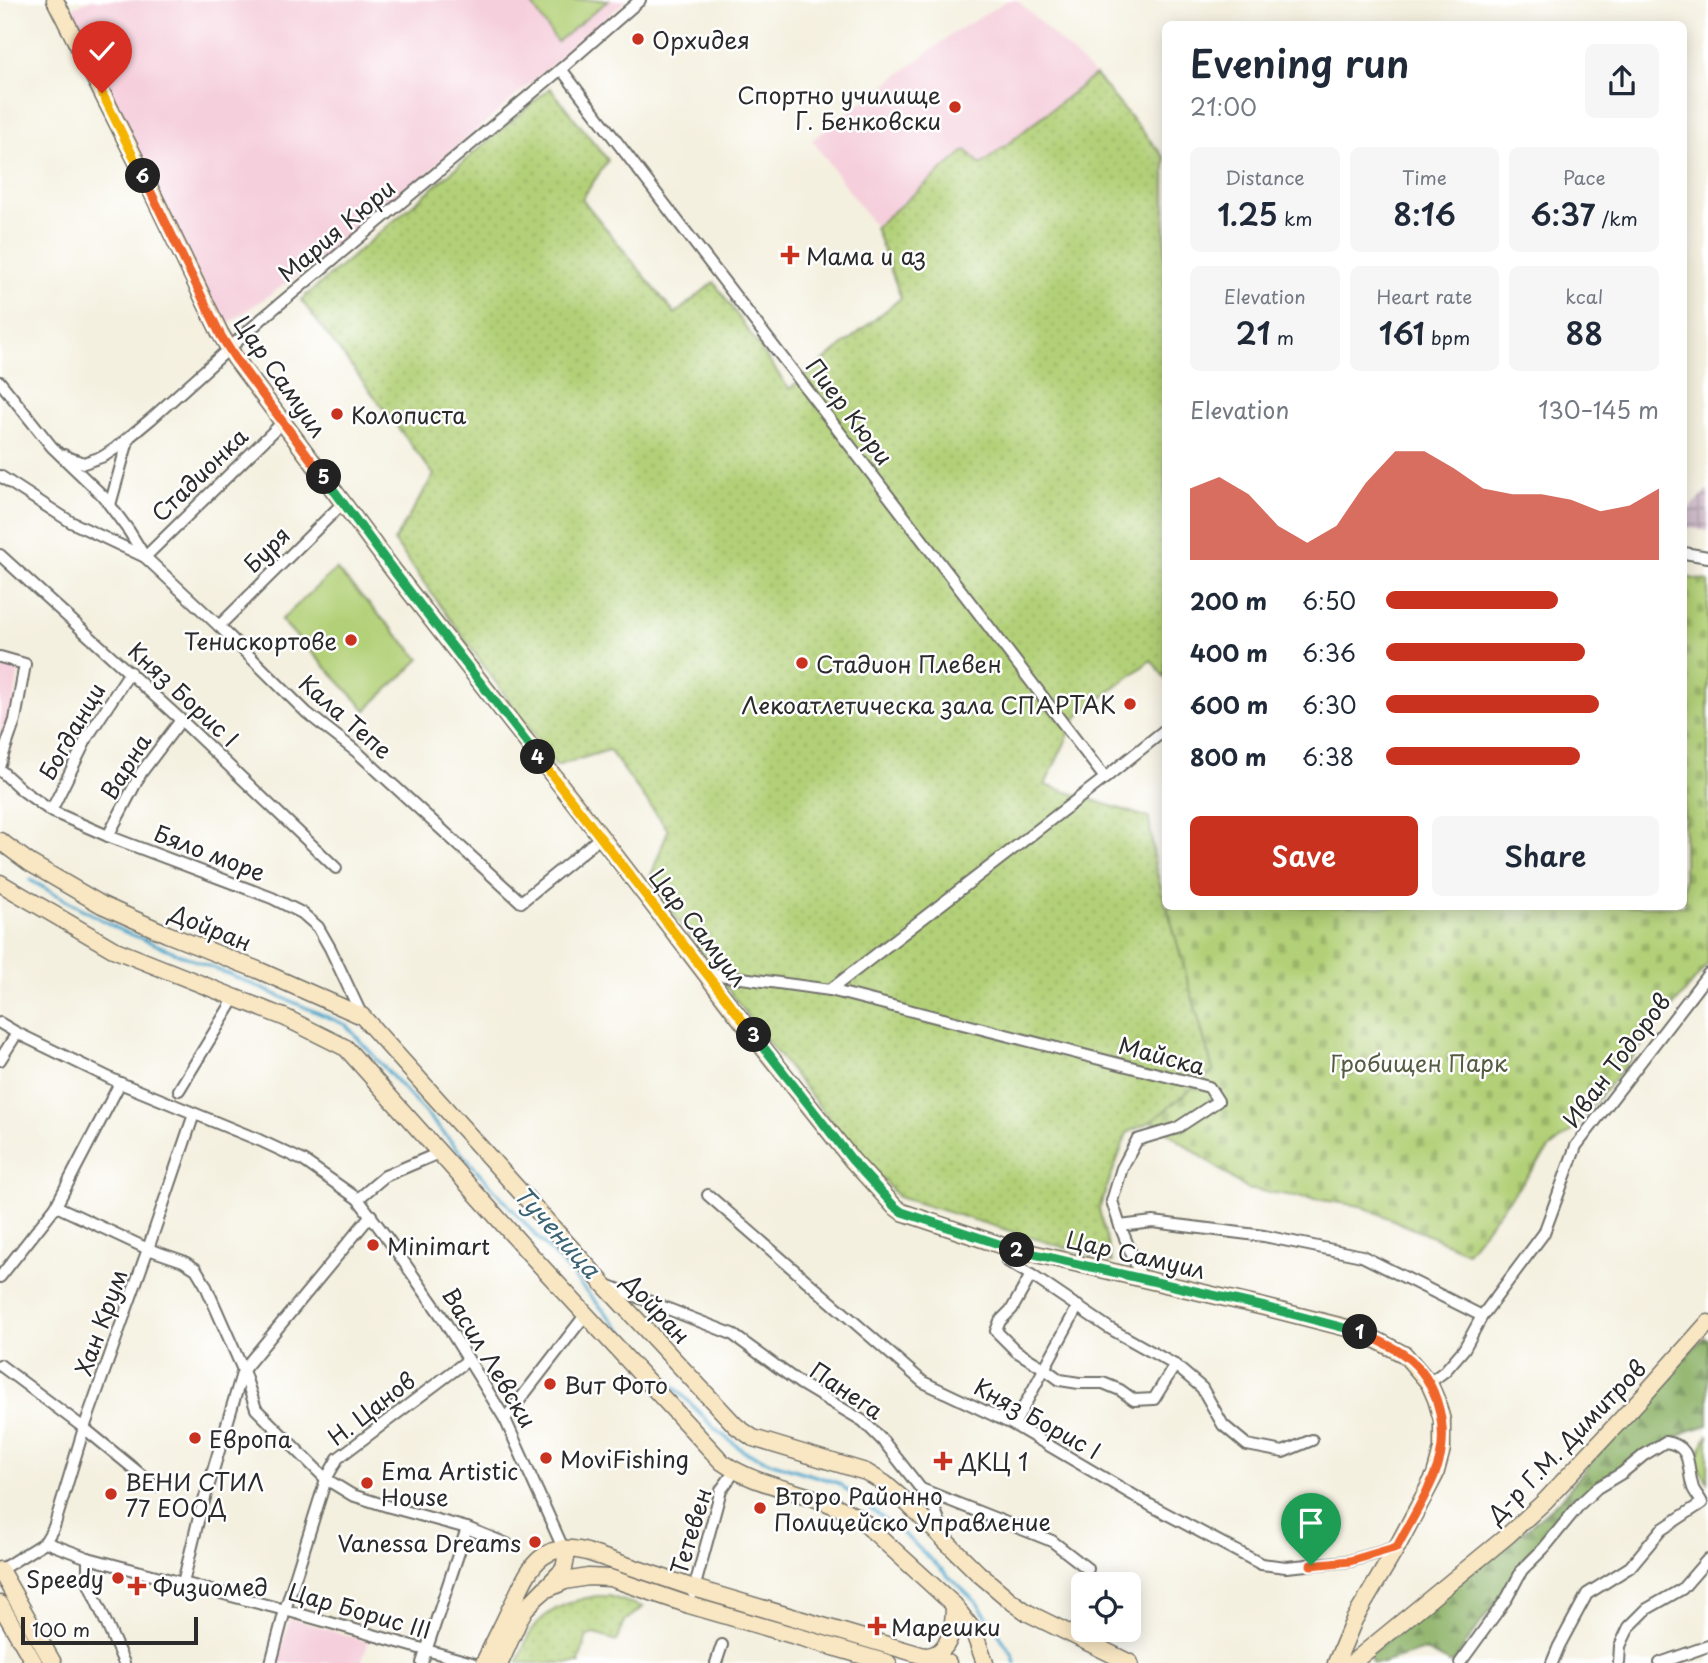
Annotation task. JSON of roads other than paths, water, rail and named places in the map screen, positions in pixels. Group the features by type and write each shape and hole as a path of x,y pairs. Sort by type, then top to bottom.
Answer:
{"street":[{"name":"Мария Кюри","path":"52,447 69,458 84,463 104,456 129,437 264,317 640,0"},
{"name":"Цар Самуил","path":"58,1 229,349 393,570 705,973 852,1160 894,1206 902,1212 1006,1247 1359,1331 1405,1355 1429,1383 1442,1420 1442,1449 1435,1475 1354,1620 1336,1663"},
{"name":"Пиер Кюри","path":"561,69 1105,778"},
{"name":"Кала Тепе","path":"0,382 52,447 103,496 145,556 307,713 357,752 521,902 601,837"},
{"name":"Стадионка","path":"145,556 283,422"},
{"path":"110,505 129,437"},
{"path":"0,476 71,522 145,556"},
{"name":"Буря","path":"219,626 344,502"},
{"path":"1687,554 1708,557"},
{"name":"Княз Борис I","path":"0,555 130,672 336,867"},
{"path":"0,656 24,664 15,720 0,764"},
{"name":"Богданци","path":"51,811 88,736 130,672"},
{"name":"Варна","path":"108,836 141,773 181,720"},
{"path":"830,990 1162,732"},
{"name":"Бяло море","path":"0,769 22,790 51,811 108,836 272,898 302,913 318,927 362,1016"},
{"name":"Дойран","path":"0,841 30,863 102,905 362,1016 603,1284 736,1426 753,1438 866,1472 904,1500 978,1573 1028,1613 1130,1663"},
{"path":"0,883 113,949 286,1018 346,1048 722,1462 735,1471 847,1511 954,1605 973,1630 985,1663"},
{"name":"Майска","path":"705,973 830,990 1209,1087 1218,1101 1177,1128 1137,1140 1122,1168 1112,1201 1120,1226"},
{"name":"Иван Тодоров","path":"1429,1383 1445,1371 1464,1349 1482,1315 1544,1233 1576,1146 1708,974"},
{"path":"179,1090 235,998"},
{"name":"Васил Левски","path":"0,1023 120,1083 304,1161 358,1199 442,1317 505,1419 563,1548"},
{"path":"0,1060 17,1033"},
{"path":"0,1277 56,1206 120,1083"},
{"name":"Хан Крум","path":"45,1542 54,1527 84,1428 194,1114"},
{"path":"358,1199 385,1176 439,1153"},
{"name":"Княз Борис I","path":"708,1195 923,1382 1014,1425 1150,1505 1261,1564 1286,1567 1350,1561 1397,1547"},
{"path":"56,1206 148,1250 183,1261 196,1269 243,1370 256,1409 326,1479 352,1495 467,1528 507,1544"},
{"path":"183,1583 198,1521 243,1370 371,1215"},
{"path":"1142,1279 1120,1226 1153,1222 1264,1236 1362,1256 1482,1315"},
{"path":"1006,1247 1007,1261 1109,1328 1175,1365 1202,1388 1223,1424 1247,1445 1283,1451 1312,1440"},
{"path":"1031,1275 996,1331 1016,1351 1060,1380 1103,1383 1121,1390 1134,1400 1154,1399 1175,1365"},
{"name":"Панега","path":"603,1284 732,1334 801,1384 863,1421 884,1442 938,1513 942,1539"},
{"path":"1014,1425 1078,1306"},
{"path":"505,1419 586,1314"},
{"name":"Д-р Г.М. Димитров","path":"1352,1663 1545,1502 1708,1323"},
{"name":"Н. Цанов","path":"271,1663 326,1479 338,1458 468,1360"},
{"path":"0,1365 155,1486"},
{"path":"1460,1663 1507,1598 1522,1570 1551,1541 1580,1504 1597,1488 1622,1474 1644,1455 1665,1442 1674,1443 1686,1453 1693,1488 1705,1507 1661,1530 1630,1567 1587,1594 1552,1663"},
{"name":"Тетевен","path":"689,1605 721,1490 735,1471"},
{"path":"921,1489 1052,1541 1088,1569"},
{"path":"422,1663 467,1528"},
{"path":"45,1542 0,1570 53,1663"},
{"name":"Цар Борис III","path":"45,1542 88,1558 472,1663"},
{"path":"500,1663 525,1609 564,1569 566,1563 563,1548"},
{"path":"484,1663 534,1565 547,1554 563,1548 578,1549 694,1588 948,1663"},
{"path":"88,1558 88,1582 124,1663"},
{"path":"1619,1663 1620,1646 1629,1627 1647,1609 1682,1589 1708,1559"},
{"path":"538,1596 565,1581 588,1577 610,1578 689,1605 888,1663"},
{"path":"0,1604 34,1663"},
{"path":"926,1656 937,1654 948,1640 954,1622 954,1605"},
{"path":"716,1663 722,1645"},
{"path":"1660,1663 1708,1646"}],"waterway":[{"name":"Тученица","path":"30,880 120,930 346,1025 642,1353 716,1430 745,1452 838,1483 907,1537 978,1604 1013,1655 1015,1663"}],"place":[{"name":"Орхидея","path":"638,39"},
{"name":"Спортно училище Г. Бенковски","path":"955,107"},
{"name":"Мама и аз","path":"790,255"},
{"name":"Колописта","path":"337,414"},
{"name":"Тенискортове","path":"351,640"},
{"name":"Стадион Плевен","path":"802,663"},
{"name":"Лекоатлетическа зала СПАРТАК","path":"1130,704"},
{"name":"Minimart","path":"373,1245"},
{"name":"Вит Фото","path":"550,1384"},
{"name":"Европа","path":"195,1438"},
{"name":"MoviFishing","path":"546,1458"},
{"name":"ДКЦ 1","path":"943,1461"},
{"name":"Ema Artistic House","path":"367,1483"},
{"name":"ВЕНИ СТИЛ 77 ЕООД","path":"111,1494"},
{"name":"Второ Районно Полицейско Управление","path":"760,1508"},
{"name":"Vanessa Dreams","path":"535,1542"},
{"name":"Speedy","path":"118,1578"},
{"name":"Физиомед","path":"137,1586"},
{"name":"Марешки","path":"877,1626"}],"park label":[{"name":"Гробищен Парк","path":"1419,1062"}]}
